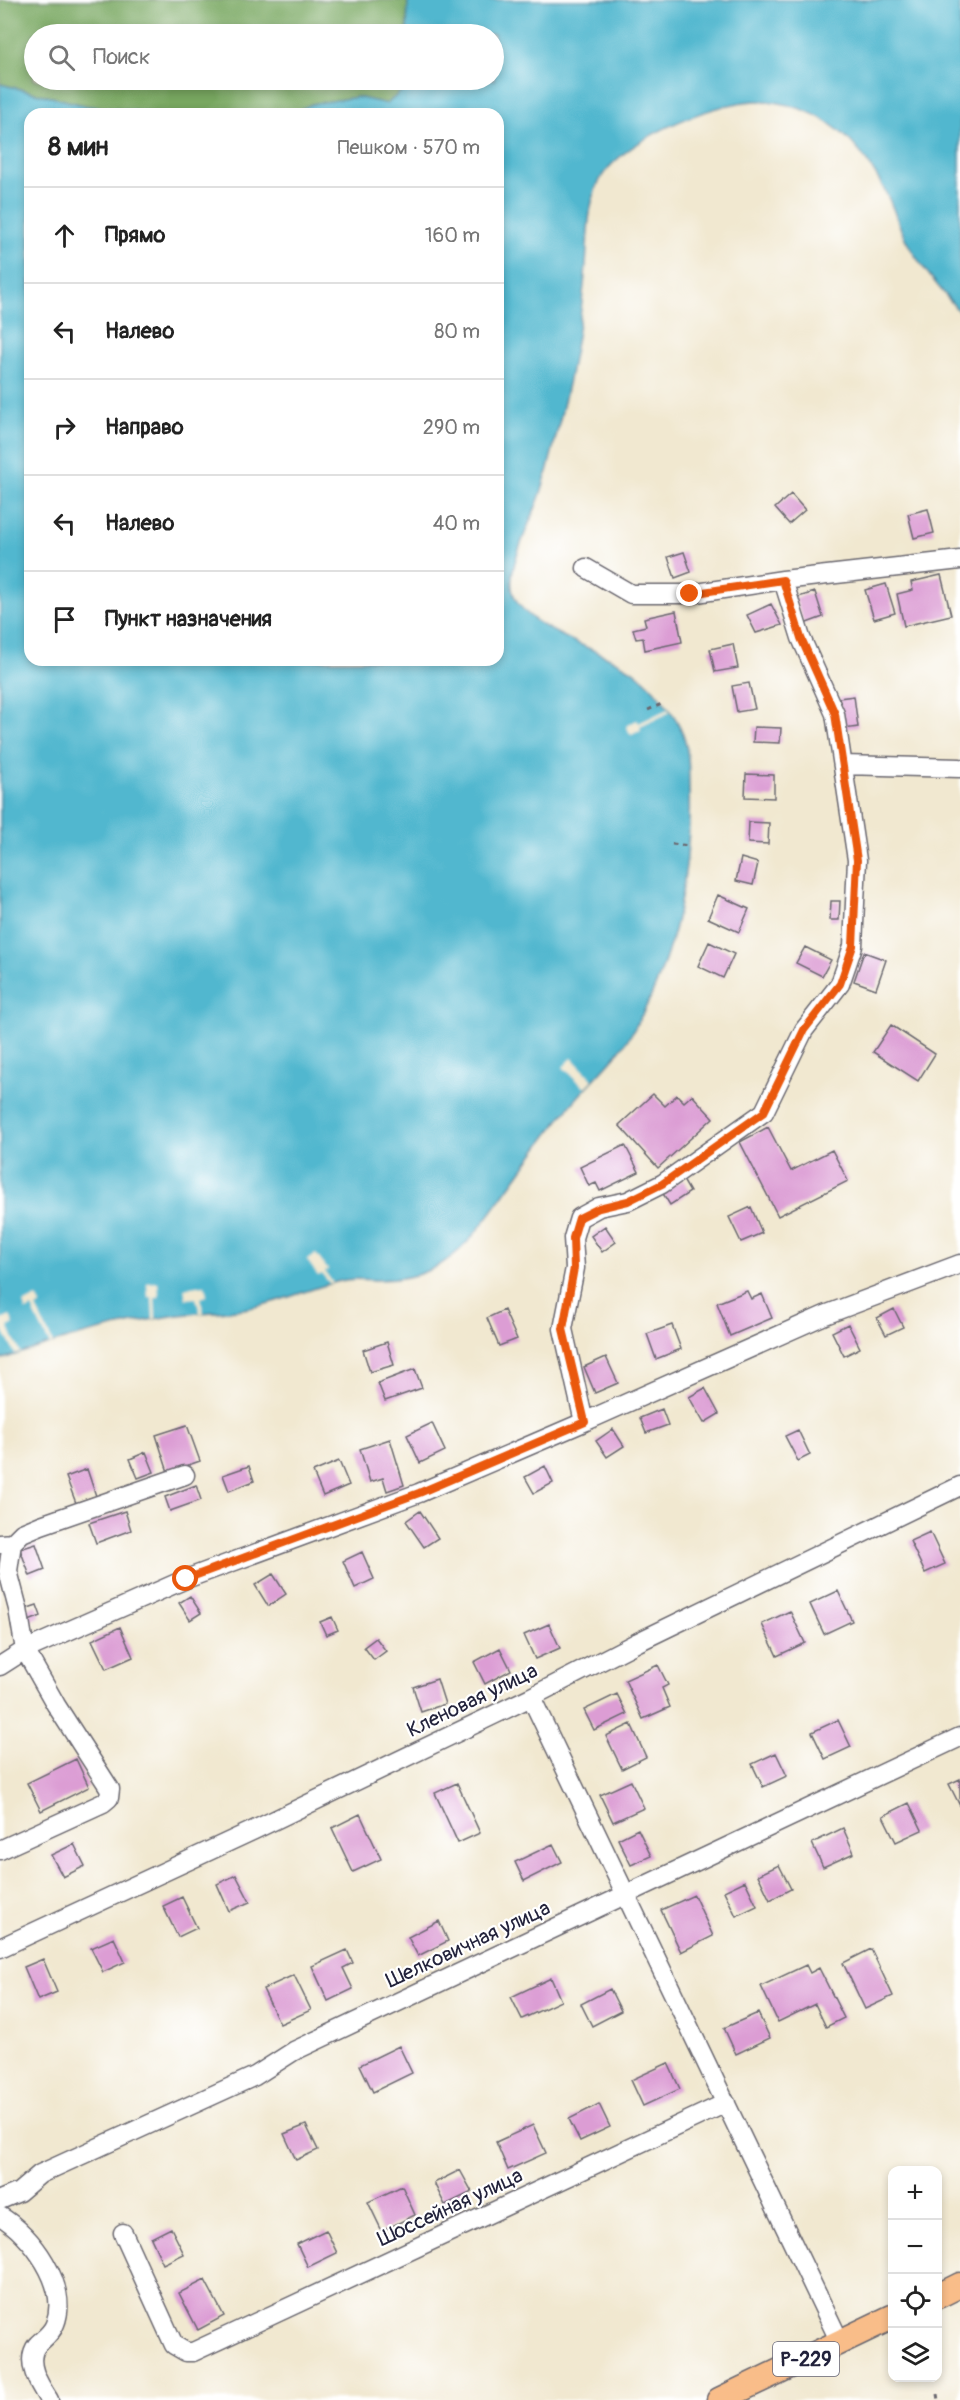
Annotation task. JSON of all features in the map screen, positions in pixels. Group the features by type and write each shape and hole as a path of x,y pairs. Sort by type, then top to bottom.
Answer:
{"main road":[{"path":"942,2294 960,2285"},
{"name":"Р-229","path":"719,2400 888,2319"}],"street":[{"path":"586,568 631,594 690,594 783,580 960,560"},
{"path":"585,1422 563,1329 574,1268 573,1238 579,1218 599,1208 628,1201 662,1184 764,1112 804,1030 840,984 853,946 857,860 835,714 801,638 783,580"},
{"path":"843,765 960,768"},
{"path":"0,1666 25,1650 186,1579 419,1493 825,1315 960,1264"},
{"path":"0,1850 103,1803 109,1797 110,1789 56,1705 25,1650 8,1571 6,1543 40,1524 185,1475"},
{"name":"Кленовая улица","path":"0,1948 233,1840 531,1697 638,1642 960,1486"},
{"path":"531,1697 840,2342"},
{"name":"Шелковичная улица","path":"0,2200 19,2192 40,2174 255,2076 294,2051 960,1737"},
{"name":"Шоссейная улица","path":"123,2234 174,2345 186,2352 193,2352 726,2103"},
{"path":"0,2216 18,2228 36,2248 56,2290 58,2308 55,2325 35,2347 33,2358 33,2371 37,2382 49,2400"}],"path":[{"path":"648,710 664,704"},
{"path":"672,844 689,846"},
{"path":"937,2394 938,2400"}],"green space":[{"path":"0,0 408,0 407,24 24,24 24,90 403,90 387,104 357,97 312,104 303,108 105,108 87,106 0,84"}],"water":[{"path":"408,0 960,0 960,313 913,252 885,191 858,150 829,124 799,108 755,101 713,109 665,128 641,141 606,171 596,188 591,207 573,361 553,449 541,493 514,567 512,588 518,603 530,616 546,627 636,673 670,709 680,726 688,754 689,768 688,850 679,910 662,969 651,997 622,1047 558,1121 479,1229 462,1248 443,1263 419,1274 399,1279 345,1280 249,1308 172,1316 129,1324 64,1340 0,1360 0,84 87,106 105,108 24,108 24,666 504,666 504,108 303,108 312,104 357,97 387,104 403,90 504,90 504,24 407,24"}],"pier":[{"path":"668,709 670,712 640,727 641,730 631,735 626,726 637,720 639,723"},
{"path":"572,1058 593,1080 585,1088 563,1067"},
{"path":"316,1254 328,1270 325,1272 333,1283 330,1284 322,1274 318,1276 307,1260"},
{"path":"158,1282 159,1297 155,1297 156,1319 153,1319 152,1297 148,1297 147,1283"},
{"path":"205,1285 207,1296 200,1298 204,1313 200,1313 196,1298 186,1299 184,1288"},
{"path":"37,1297 41,1305 36,1308 53,1343 50,1345 32,1308 26,1311 23,1304"},
{"path":"10,1316 14,1324 8,1327 21,1353 15,1354 0,1324 0,1321"}],"building":[{"path":"791,494 805,510 789,524 775,508"},
{"path":"928,509 934,533 914,538 908,514"},
{"path":"684,552 691,572 675,578 668,557"},
{"path":"941,575 951,615 904,626 897,594 913,590 911,582"},
{"path":"886,584 895,613 874,619 865,590"},
{"path":"815,592 823,617 804,624 795,598"},
{"path":"771,604 782,625 756,633 747,615"},
{"path":"676,611 682,642 645,650 643,638 636,639 633,629 646,626 644,618"},
{"path":"733,644 738,668 715,672 710,649"},
{"path":"749,683 755,709 737,712 732,686"},
{"path":"854,696 858,727 844,729 839,698"},
{"path":"754,727 781,728 780,743 753,742"},
{"path":"746,774 774,775 774,798 745,797"},
{"path":"749,822 769,823 768,844 748,843"},
{"path":"741,858 758,863 753,885 736,881"},
{"path":"718,895 749,909 739,932 708,918"},
{"path":"831,901 840,901 839,920 830,920"},
{"path":"709,942 734,954 723,978 698,966"},
{"path":"805,947 831,960 822,976 796,963"},
{"path":"864,952 886,960 876,989 854,981"},
{"path":"891,1025 935,1054 918,1081 873,1052"},
{"path":"653,1094 665,1106 677,1095 684,1102 692,1095 713,1118 658,1168 619,1125"},
{"path":"768,1127 791,1171 832,1150 848,1181 778,1216 740,1142"},
{"path":"625,1145 639,1172 600,1191 596,1183 589,1186 580,1167"},
{"path":"683,1180 690,1192 670,1205 662,1192"},
{"path":"751,1207 762,1233 741,1242 729,1217"},
{"path":"605,1226 616,1242 602,1252 591,1236"},
{"path":"747,1291 751,1299 762,1294 772,1318 730,1336 717,1303"},
{"path":"894,1309 903,1327 886,1335 877,1318"},
{"path":"504,1310 517,1339 499,1346 487,1318"},
{"path":"848,1324 860,1348 844,1356 832,1332"},
{"path":"672,1325 681,1349 656,1359 647,1334"},
{"path":"387,1342 394,1365 370,1372 363,1350"},
{"path":"606,1357 618,1383 595,1393 584,1367"},
{"path":"415,1369 422,1388 385,1401 378,1383"},
{"path":"705,1388 719,1414 704,1423 689,1397"},
{"path":"662,1409 668,1425 646,1433 640,1418"},
{"path":"432,1423 445,1451 420,1463 407,1435"},
{"path":"187,1425 200,1461 168,1472 156,1435"},
{"path":"613,1429 624,1446 607,1457 596,1441"},
{"path":"798,1430 810,1455 798,1461 785,1436"},
{"path":"390,1439 404,1485 387,1491 383,1478 370,1482 360,1449"},
{"path":"146,1452 154,1472 138,1478 130,1459"},
{"path":"339,1461 349,1485 323,1496 313,1472"},
{"path":"249,1466 254,1481 229,1491 223,1475"},
{"path":"545,1466 553,1483 534,1493 525,1477"},
{"path":"87,1469 96,1496 76,1503 66,1477"},
{"path":"196,1485 201,1500 170,1511 165,1497"},
{"path":"125,1511 131,1530 96,1543 89,1523"},
{"path":"420,1511 438,1538 424,1547 406,1521"},
{"path":"930,1532 945,1564 925,1573 910,1541"},
{"path":"36,1544 45,1570 30,1576 20,1549"},
{"path":"362,1552 374,1579 355,1588 343,1561"},
{"path":"273,1574 286,1594 268,1606 255,1585"},
{"path":"838,1591 852,1621 824,1634 810,1604"},
{"path":"190,1596 201,1613 190,1620 179,1603"},
{"path":"37,1605 41,1616 29,1621 25,1609"},
{"path":"790,1611 805,1643 777,1656 762,1624"},
{"path":"332,1617 338,1630 326,1635 320,1622"},
{"path":"549,1624 560,1648 535,1659 524,1635"},
{"path":"120,1627 133,1657 106,1669 92,1640"},
{"path":"376,1638 386,1651 374,1660 364,1647"},
{"path":"500,1648 511,1670 485,1684 474,1662"},
{"path":"658,1665 668,1685 662,1688 670,1707 643,1719 625,1680"},
{"path":"437,1679 445,1704 421,1712 413,1687"},
{"path":"617,1694 627,1714 594,1730 584,1710"},
{"path":"838,1720 851,1747 825,1759 812,1732"},
{"path":"631,1724 646,1757 622,1769 606,1736"},
{"path":"776,1753 787,1776 763,1787 752,1764"},
{"path":"76,1759 89,1787 41,1811 27,1783"},
{"path":"960,1779 960,1806 949,1784"},
{"path":"631,1781 644,1808 613,1822 600,1795"},
{"path":"457,1783 480,1833 458,1843 435,1793"},
{"path":"909,1803 922,1830 896,1842 883,1816"},
{"path":"360,1814 381,1859 353,1872 332,1828"},
{"path":"843,1828 854,1853 823,1867 812,1843"},
{"path":"638,1829 651,1856 631,1865 618,1839"},
{"path":"74,1844 85,1866 63,1877 51,1855"},
{"path":"553,1844 562,1862 524,1881 515,1862"},
{"path":"779,1865 791,1889 770,1900 758,1875"},
{"path":"236,1875 250,1902 229,1911 217,1884"},
{"path":"745,1881 757,1906 736,1916 724,1891"},
{"path":"694,1895 713,1936 681,1952 661,1910"},
{"path":"182,1897 197,1928 178,1937 163,1906"},
{"path":"439,1921 448,1941 418,1956 408,1937"},
{"path":"114,1938 125,1962 103,1972 91,1948"},
{"path":"871,1949 893,1996 865,2009 843,1963"},
{"path":"347,1950 353,1963 343,1968 353,1989 328,2001 312,1966"},
{"path":"43,1959 57,1992 38,2000 24,1967"},
{"path":"806,1965 810,1973 819,1968 844,2018 826,2027 815,2004 778,2022 761,1986"},
{"path":"294,1975 311,2010 280,2024 263,1989"},
{"path":"551,1978 561,2001 522,2019 511,1997"},
{"path":"610,1989 621,2011 592,2026 581,2004"},
{"path":"758,2013 770,2038 736,2054 724,2028"},
{"path":"399,2046 412,2073 373,2092 360,2065"},
{"path":"668,2063 680,2089 643,2106 631,2080"},
{"path":"599,2104 610,2127 580,2141 569,2119"},
{"path":"306,2125 318,2150 296,2160 284,2134"},
{"path":"533,2125 546,2153 508,2170 496,2142"},
{"path":"460,2170 472,2192 445,2205 434,2183"},
{"path":"402,2186 415,2215 382,2231 368,2202"},
{"path":"171,2228 184,2254 163,2264 151,2238"},
{"path":"326,2230 337,2253 308,2267 297,2244"},
{"path":"205,2280 224,2316 198,2330 179,2293"}],"route":[{"path":"186,1579 419,1493 585,1422 563,1329 574,1268 573,1238 579,1218 599,1208 628,1201 662,1184 764,1112 804,1030 840,984 853,946 857,860 835,714 801,638 783,580 690,594"}]}
